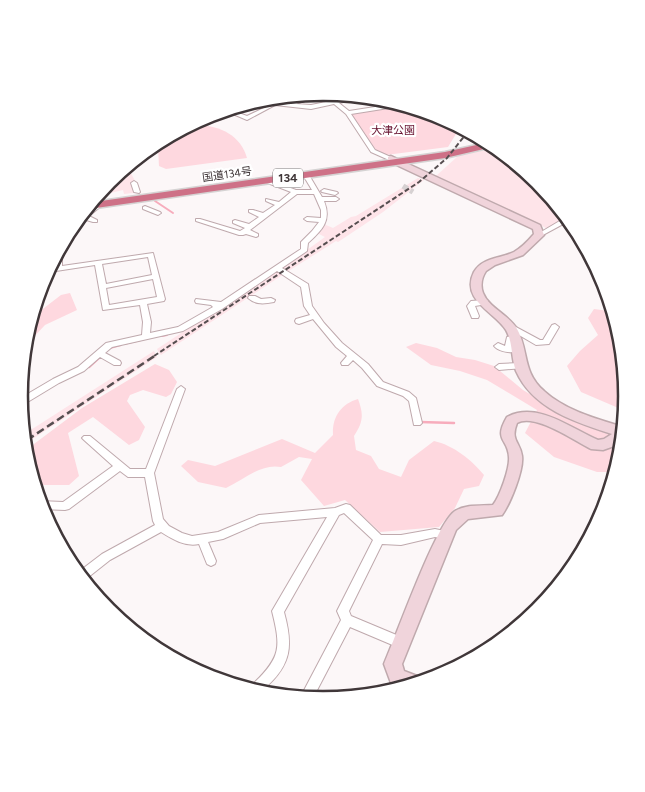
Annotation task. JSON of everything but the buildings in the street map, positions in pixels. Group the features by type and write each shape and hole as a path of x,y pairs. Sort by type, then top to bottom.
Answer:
{"highway":[{"name":"国道134号","path":"98,205 306,175 476,145"},
{"name":"国道134号","path":"98,205 479,147"}],"street":[{"path":"284,104 311,107 336,102 348,113 369,147 528,222 537,227 539,235"},
{"path":"236,114 247,118 266,107"},
{"path":"348,113 383,108"},
{"path":"28,398 86,365 109,345 180,329 219,307 305,250 304,242 320,228 326,216 325,206 306,175"},
{"path":"267,181 295,192 316,192"},
{"path":"134,183 137,192"},
{"path":"320,199 336,196 324,191"},
{"path":"243,233 295,192"},
{"path":"268,200 279,204"},
{"path":"145,208 158,213"},
{"path":"251,211 264,216"},
{"path":"87,218 95,221"},
{"path":"307,219 324,220"},
{"path":"198,220 256,235"},
{"path":"235,222 243,233"},
{"path":"561,222 539,235 519,253 489,264 480,271 476,282 478,295 512,333 521,366 536,390 558,407 615,431"},
{"path":"59,265 59,269 98,262 151,254 161,299 106,308 98,262"},
{"path":"247,282 275,267 305,286 308,306 339,345 353,355 380,384 406,394 413,400 417,423"},
{"path":"102,286 156,276"},
{"path":"252,298 260,302 271,300"},
{"path":"199,301 218,303 215,305 219,307"},
{"path":"143,302 147,322 146,337"},
{"path":"475,316 471,306 474,303 484,302"},
{"path":"299,321 316,316"},
{"path":"512,333 539,343 546,342 555,327"},
{"path":"498,346 510,350 512,333"},
{"path":"100,354 117,363"},
{"path":"346,363 353,355"},
{"path":"67,371 86,365"},
{"path":"499,367 521,366"},
{"path":"181,389 149,473 158,521 162,526 179,537 192,541 202,540 219,536 259,518 335,512 346,508 379,539 401,540 435,533 445,534"},
{"path":"404,679 398,677 393,664 445,534 454,520 463,512 497,511 505,500 516,458 507,432 516,417 524,415 538,416 596,445 603,446 614,439"},
{"path":"87,438 128,473 149,473"},
{"path":"49,505 65,506 120,466"},
{"path":"261,684 279,666 285,648 284,634 278,611 335,512"},
{"path":"86,573 106,557 162,526"},
{"path":"379,539 343,611 347,620 402,643"},
{"path":"202,540 211,561"},
{"path":"310,690 347,620"}],"shaded area":[{"path":"486,151 531,187 561,221 551,228 546,228 436,176 458,156"},
{"path":"130,172 140,190 124,194 123,190 108,194"},
{"path":"418,178 424,180 383,212 338,242 336,241 287,272 282,268 325,237 317,233 326,225 333,228"},
{"path":"277,270 284,274 161,355 159,353 157,349"},
{"path":"154,351 157,357 31,440 30,431"}],"green space":[{"name":"大津公園","path":"386,108 435,123 457,133 448,147 386,155 376,150 350,113"},
{"path":"204,126 217,128 232,136 244,149 247,158 166,169 159,166 158,152"},
{"path":"70,293 77,310 45,325 33,338 40,311 61,295"},
{"path":"594,309 604,310 615,357 617,408 581,392 567,366 598,335 588,318"},
{"path":"416,343 437,348 456,357 494,366 523,390 568,417 615,434 607,472 597,472 554,457 525,433 537,410 487,380 460,371 431,365 406,347"},
{"path":"155,364 169,370 177,382 171,394 166,397 143,390 130,395 127,401 145,427 139,440 129,445 93,417 68,433 79,476 69,485 41,485 33,454 32,448 34,444 82,408"},
{"path":"358,399 362,418 354,436 356,450 371,456 379,469 401,477 409,460 434,441 462,454 484,475 479,486 464,489 455,508 439,527 380,532 345,500 324,506 301,480 312,459 299,457 281,467 266,467 226,488 198,482 181,466 188,460 215,466 282,439 315,453 333,435 334,422 342,408"}],"waterway":[{"path":"155,201 173,213"},
{"path":"162,336 167,335"},
{"path":"124,344 141,340"},
{"path":"110,348 121,345"},
{"path":"89,367 101,356"},
{"path":"420,422 454,423"}],"tunnel":[{"path":"403,186 413,192"}],"railway":[{"path":"154,356 419,182 447,158 463,137"},
{"path":"30,438 156,355"}]}
